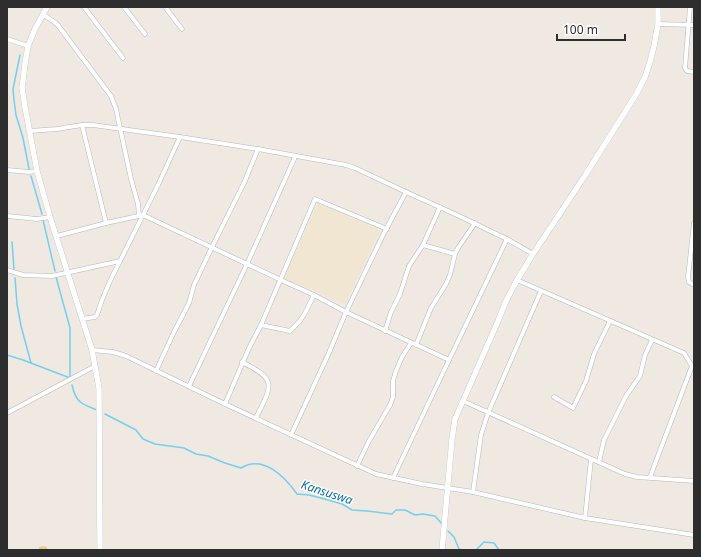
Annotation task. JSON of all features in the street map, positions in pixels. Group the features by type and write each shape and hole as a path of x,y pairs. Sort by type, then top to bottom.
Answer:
{"street":[{"path":"48,7 35,29 28,46 22,88 37,171 50,218 92,350 99,388 100,550"},
{"path":"84,7 123,58"},
{"path":"124,7 145,34"},
{"path":"165,7 182,29"},
{"path":"442,550 453,429 463,401 506,301 517,280 586,174 637,93 645,77 650,62 658,24 658,7"},
{"path":"690,7 685,68 688,71 694,72"},
{"path":"44,15 57,24 111,96 141,215"},
{"path":"658,24 694,25"},
{"path":"7,39 28,46"},
{"path":"82,125 106,223"},
{"path":"30,131 93,125 258,149 346,165 440,207 507,239 533,254"},
{"path":"82,319 96,317 106,290 141,215 164,173 180,137"},
{"path":"156,371 188,303 194,285 244,183 258,149"},
{"path":"189,386 247,264 295,156"},
{"path":"7,170 29,172 37,171"},
{"path":"291,435 346,312 406,192"},
{"path":"225,404 242,362 261,325 281,280 315,199 387,229"},
{"path":"385,330 391,312 400,294 409,266 423,245 440,207"},
{"path":"56,236 141,215 314,295 346,312 449,360"},
{"path":"7,216 37,219 50,218"},
{"path":"694,223 688,277 689,282 694,285"},
{"path":"416,345 431,308 450,275 455,254 475,224"},
{"path":"393,478 507,239"},
{"path":"423,245 455,254"},
{"path":"7,270 23,275 52,276 120,261"},
{"path":"517,280 541,292 684,353 692,366 650,477"},
{"path":"473,492 481,435 488,413 541,292"},
{"path":"261,325 290,331 305,314 314,295"},
{"path":"554,397 573,408 586,380 594,354 610,321"},
{"path":"599,462 606,438 626,396 640,376 645,355 652,340"},
{"path":"357,466 369,441 390,405 393,397 393,381 396,371 402,357 411,343"},
{"path":"92,350 119,354 376,474 473,492 585,518 694,535"},
{"path":"242,362 257,369 265,375 268,381 268,392 256,418"},
{"path":"7,413 95,366"},
{"path":"463,401 632,476 694,481"},
{"path":"585,518 591,459"}],"shaded area":[{"path":"318,203 380,230 345,304 284,278"}],"waterway":[{"path":"20,55 13,89 16,115 23,138 29,169"},
{"path":"31,176 42,214"},
{"path":"43,220 55,271"},
{"path":"12,242 14,269"},
{"path":"7,355 70,378 70,328 56,277"},
{"path":"15,278 17,304 21,326 31,363"},
{"name":"Kansuswa","path":"72,385 75,396 80,402 97,410"},
{"name":"Kansuswa","path":"105,414 136,430 143,439 155,444 184,448 196,454 208,456 241,468 249,464 257,464 273,469 297,494 309,495 342,504 352,510 392,514 396,510 405,510 415,515 423,514 435,516 442,524"},
{"name":"Kansuswa","path":"448,531 454,537 459,549 461,550"},
{"name":"Kansuswa","path":"476,550 484,542 494,543 499,550"}]}
